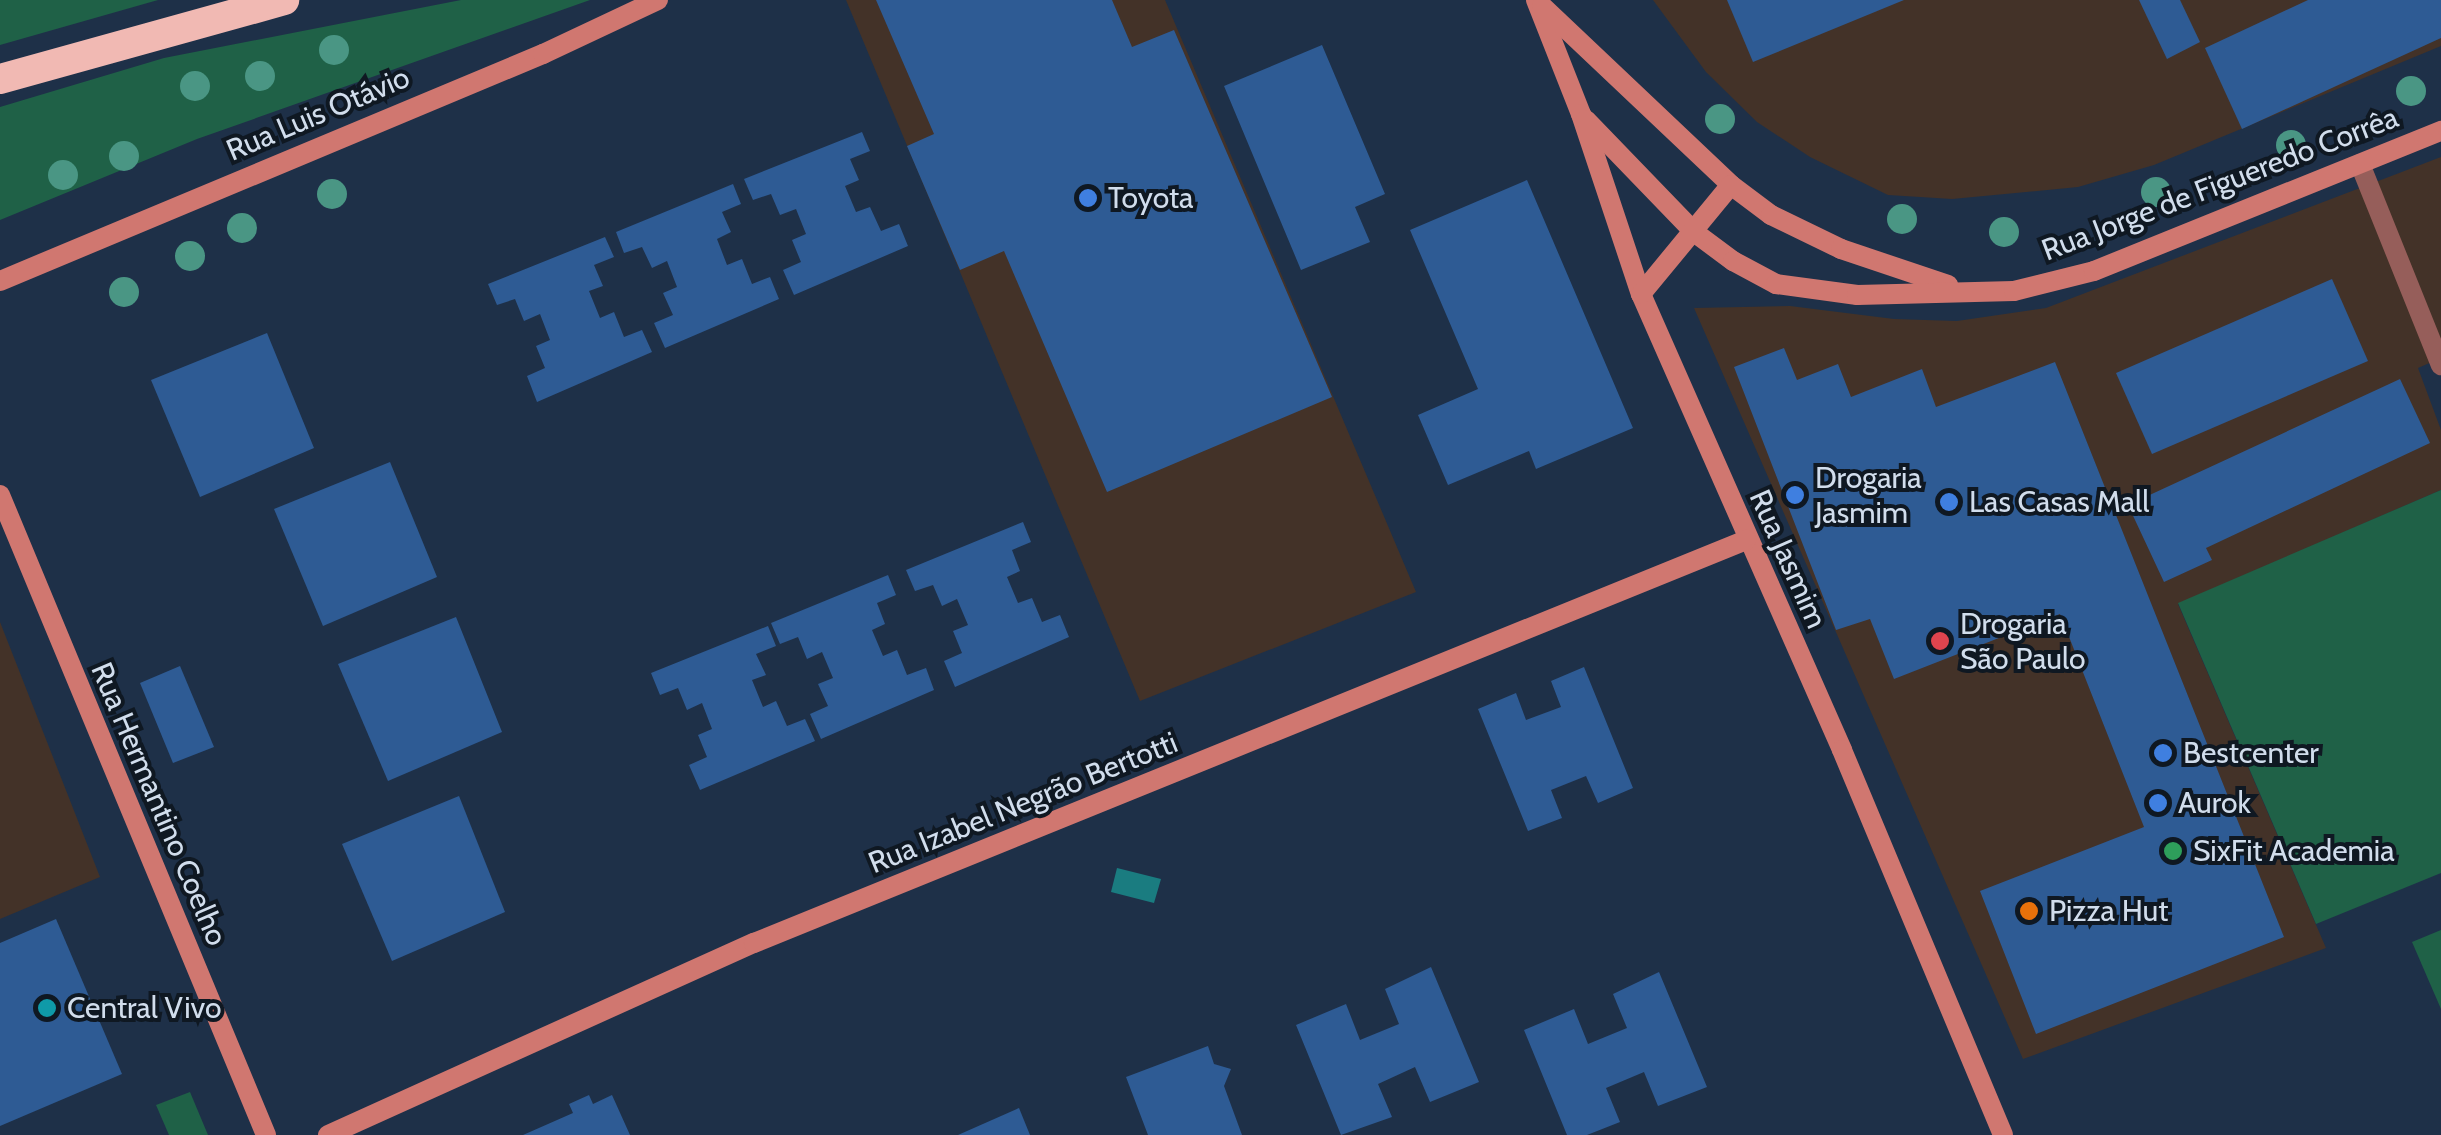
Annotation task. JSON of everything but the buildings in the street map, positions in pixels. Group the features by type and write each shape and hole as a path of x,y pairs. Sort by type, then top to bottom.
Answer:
{"highway":[{"path":"0,79 284,0"}],"main road":[{"name":"Rua Luis Otávio","path":"0,281 544,54 658,0"},
{"name":"Rua Jasmim","path":"1536,1 1580,114 1641,294 1746,540 1842,750 2002,1135"},
{"name":"Rua Jorge de Figueredo Corrêa","path":"1536,1 1731,184 1771,214 1841,248 1959,289"},
{"name":"Rua Jorge de Figueredo Corrêa","path":"1580,114 1694,232 1776,284 1808,292 1857,295 2014,290 2094,271 2441,132"},
{"path":"1641,294 1731,184"},
{"name":"Rua Hermantino Coelho","path":"0,495 266,1135"},
{"name":"Rua Izabel Negrão Bertotti","path":"328,1135 781,932 1746,540"}],"street":[{"path":"2360,164 2441,365"}],"shaded area":[{"path":"0,0 158,0 0,45"},
{"path":"461,0 590,0 197,139 0,220 0,107 164,58"},
{"name":"Toyota","path":"846,0 1165,0 1416,592 1140,701"},
{"path":"1653,0 2441,0 2441,46 2154,165 2078,187 1952,199 1888,195 1810,157 1757,122 1706,72"},
{"path":"2441,157 2441,358 2418,368 2441,430 2441,490 2178,604 2326,948 2023,1059 1694,308 1790,306 1894,319 1957,321 2046,308"},
{"path":"2441,490 2441,873 2316,924 2178,603"},
{"path":"0,622 100,877 0,919"},
{"path":"1117,868 1161,879 1154,903 1111,892"},
{"path":"2441,930 2441,1009 2412,942"},
{"path":"190,1092 208,1135 169,1135 156,1105"}],"place":[{"name":"Toyota","path":"1088,198"},
{"name":"Drogaria Jasmim","path":"1795,495"},
{"name":"Las Casas Mall","path":"1949,502"},
{"name":"Drogaria São Paulo","path":"1940,641"},
{"name":"Bestcenter","path":"2163,753"},
{"name":"Aurok","path":"2158,803"},
{"name":"SixFit Academia","path":"2173,851"},
{"name":"Pizza Hut","path":"2029,911"},
{"name":"Central Vivo","path":"47,1008"}]}
